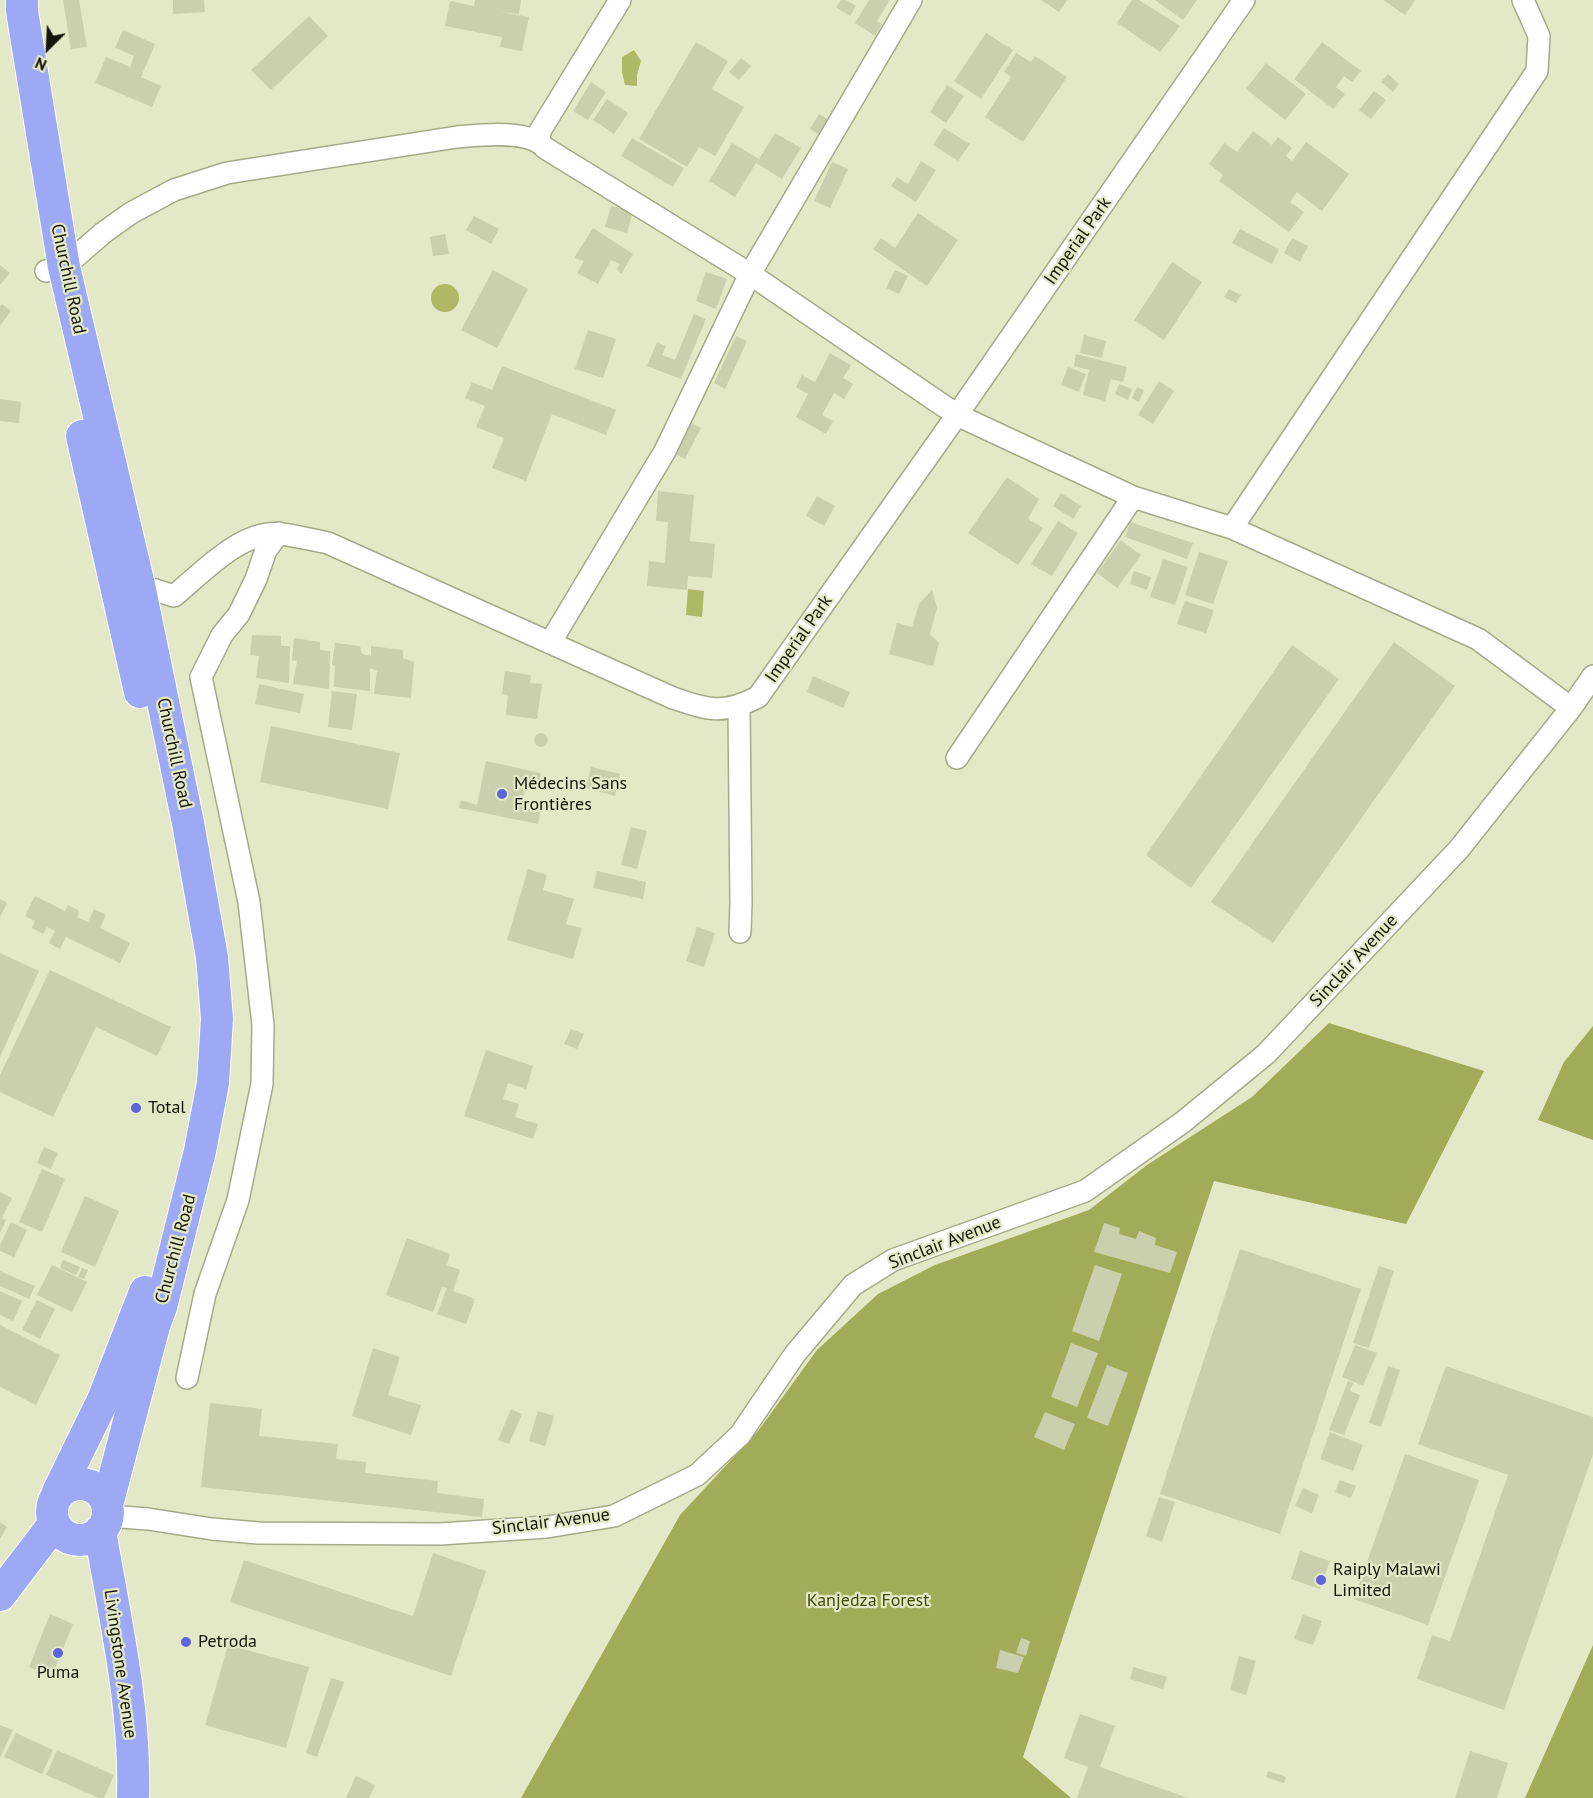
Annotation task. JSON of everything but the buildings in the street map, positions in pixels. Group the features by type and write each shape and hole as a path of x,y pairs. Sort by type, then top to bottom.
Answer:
{"highway":[{"name":"Churchill Road","path":"6,0 55,269 126,581 189,823 213,957 217,1019 213,1083 200,1151 105,1517"},
{"name":"Churchill Road","path":"22,0 55,269"},
{"name":"Churchill Road","path":"54,1524 51,1513 52,1502 103,1400 143,1299 177,1194 188,1148 198,1081 201,1020 196,958 126,581"},
{"path":"0,1595 54,1524 61,1533 71,1539 82,1540 93,1537 105,1517 103,1496 96,1488 76,1483 58,1492"},
{"name":"Livingstone Avenue","path":"105,1517 134,1763 133,1798"}],"street":[{"path":"539,141 540,131 620,0"},
{"path":"550,644 665,451 750,273 911,0"},
{"name":"Imperial Park","path":"739,707 758,697 957,415 1244,0"},
{"path":"1232,528 1537,71 1539,36 1523,0"},
{"path":"55,269 131,213 174,190 227,173 484,134 511,135 539,141 545,148 750,273 957,415 1133,497 1232,528 1478,639 1571,708"},
{"path":"957,758 1133,497"},
{"path":"186,1378 205,1294 238,1200 262,1084 263,1025 249,902 201,676 222,635 239,614 256,579 266,550 279,533"},
{"path":"126,581 174,596 228,550 258,536 279,533 328,543 673,699 711,709 739,707 740,932"},
{"name":"Sinclair Avenue","path":"105,1517 148,1519 212,1529 258,1533 464,1533 548,1527 614,1516 697,1475 740,1435 795,1354 853,1285 893,1260 1085,1191 1183,1122 1266,1054 1459,849 1571,708 1593,676"}],"green space":[{"name":"Kanjedza Forest","path":"1329,1023 1484,1071 1406,1224 1214,1181 1023,1757 1071,1798 521,1798 680,1515 758,1431 817,1350 878,1294 935,1265 1089,1210 1147,1165 1252,1097"},
{"path":"1593,1026 1593,1140 1538,1120 1564,1062"},
{"path":"1593,1645 1593,1798 1525,1798"}],"shaded area":[{"path":"634,50 641,61 637,86 625,85 622,57"},
{"path":"445,284 455,288 459,298 455,308 445,312 435,308 431,298 435,288"},
{"path":"688,589 704,591 702,617 686,615"}],"place":[{"name":"Médecins Sans Frontières","path":"502,794"},
{"name":"Total","path":"136,1108"},
{"name":"Raiply Malawi Limited","path":"1321,1580"},
{"name":"Petroda","path":"186,1642"},
{"name":"Puma","path":"58,1653"}]}
